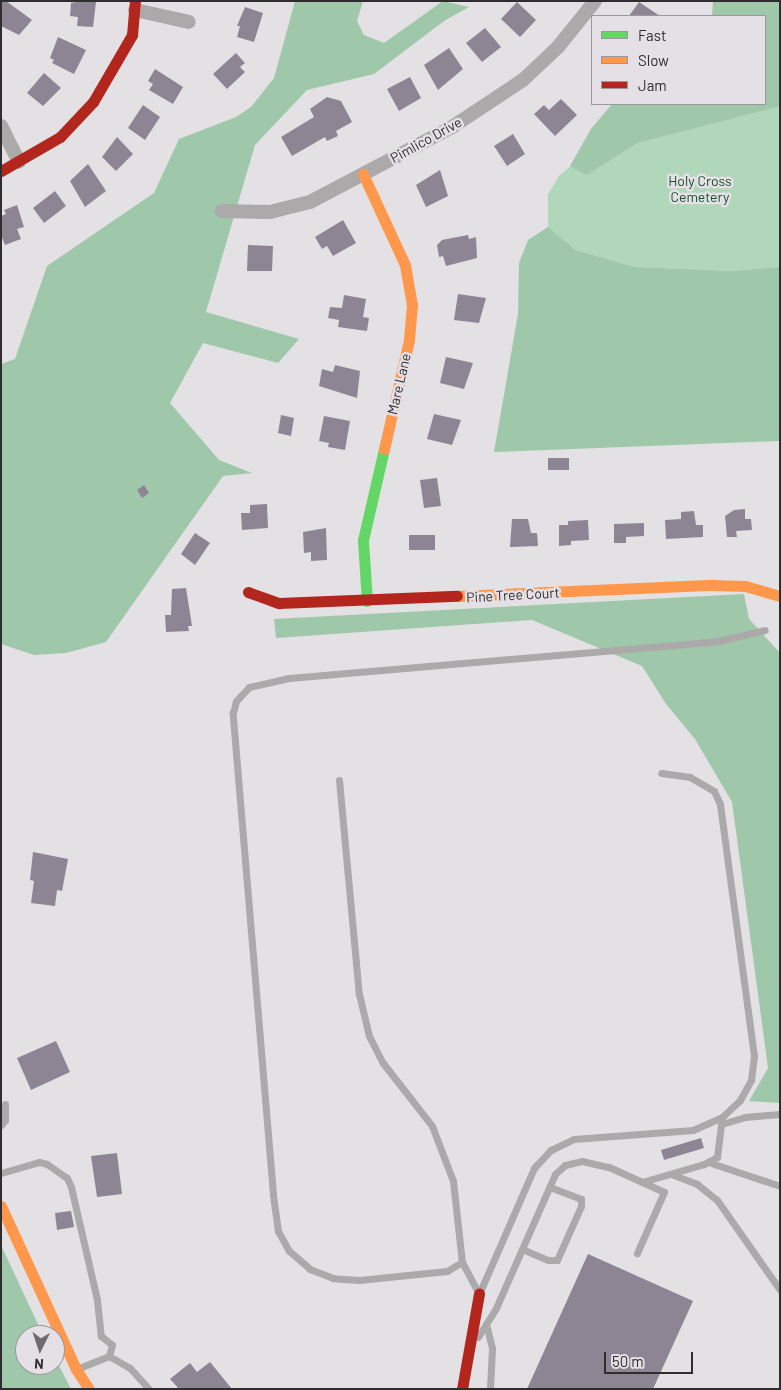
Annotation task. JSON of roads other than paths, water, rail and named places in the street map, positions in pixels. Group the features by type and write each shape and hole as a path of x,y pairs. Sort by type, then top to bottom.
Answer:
{"street":[{"name":"Pimlico Drive","path":"222,211 270,212 310,202 452,127 523,80 558,47 594,1"},
{"path":"1,171 60,137 93,102 132,36 135,6 189,22"},
{"path":"1,126 19,162"},
{"name":"Mare Lane","path":"363,174 405,265 412,305 409,340 363,540 367,601"},
{"name":"Pine Tree Court","path":"248,592 279,603 367,601 713,585 745,586 780,596"},
{"path":"1,1206 76,1369 89,1389"},
{"path":"462,1389 479,1294"}],"lane":[{"path":"462,1262 447,1271 359,1280 332,1278 310,1269 290,1251 278,1230 272,1194 233,712 236,701 249,687 289,678 718,641 766,630"},
{"path":"642,1182 708,1162 717,1157 722,1121 740,1100 751,1080 754,1056 720,804 714,791 690,777 660,773"},
{"path":"339,780 359,994 370,1036 383,1063 432,1126 453,1181 462,1262 479,1294"},
{"path":"1,1125 5,1120 5,1104"},
{"path":"479,1294 534,1168 551,1150 574,1139 693,1130 722,1121 780,1114"},
{"path":"469,1352 486,1324 555,1174 564,1165 582,1161 609,1168 664,1192 637,1254"},
{"path":"1,1173 39,1162 48,1164 67,1178 97,1300 101,1336 112,1346 109,1356"},
{"path":"708,1162 780,1186"},
{"path":"671,1174 697,1184 717,1200 780,1290"},
{"path":"522,1249 548,1260 557,1260 581,1206 581,1199 549,1187"},
{"path":"486,1324 492,1348 490,1389"},
{"path":"76,1369 109,1356"},
{"path":"109,1356 130,1368 149,1389"}],"park label":[{"name":"Holy Cross Cemetery","path":"700,190"}]}
